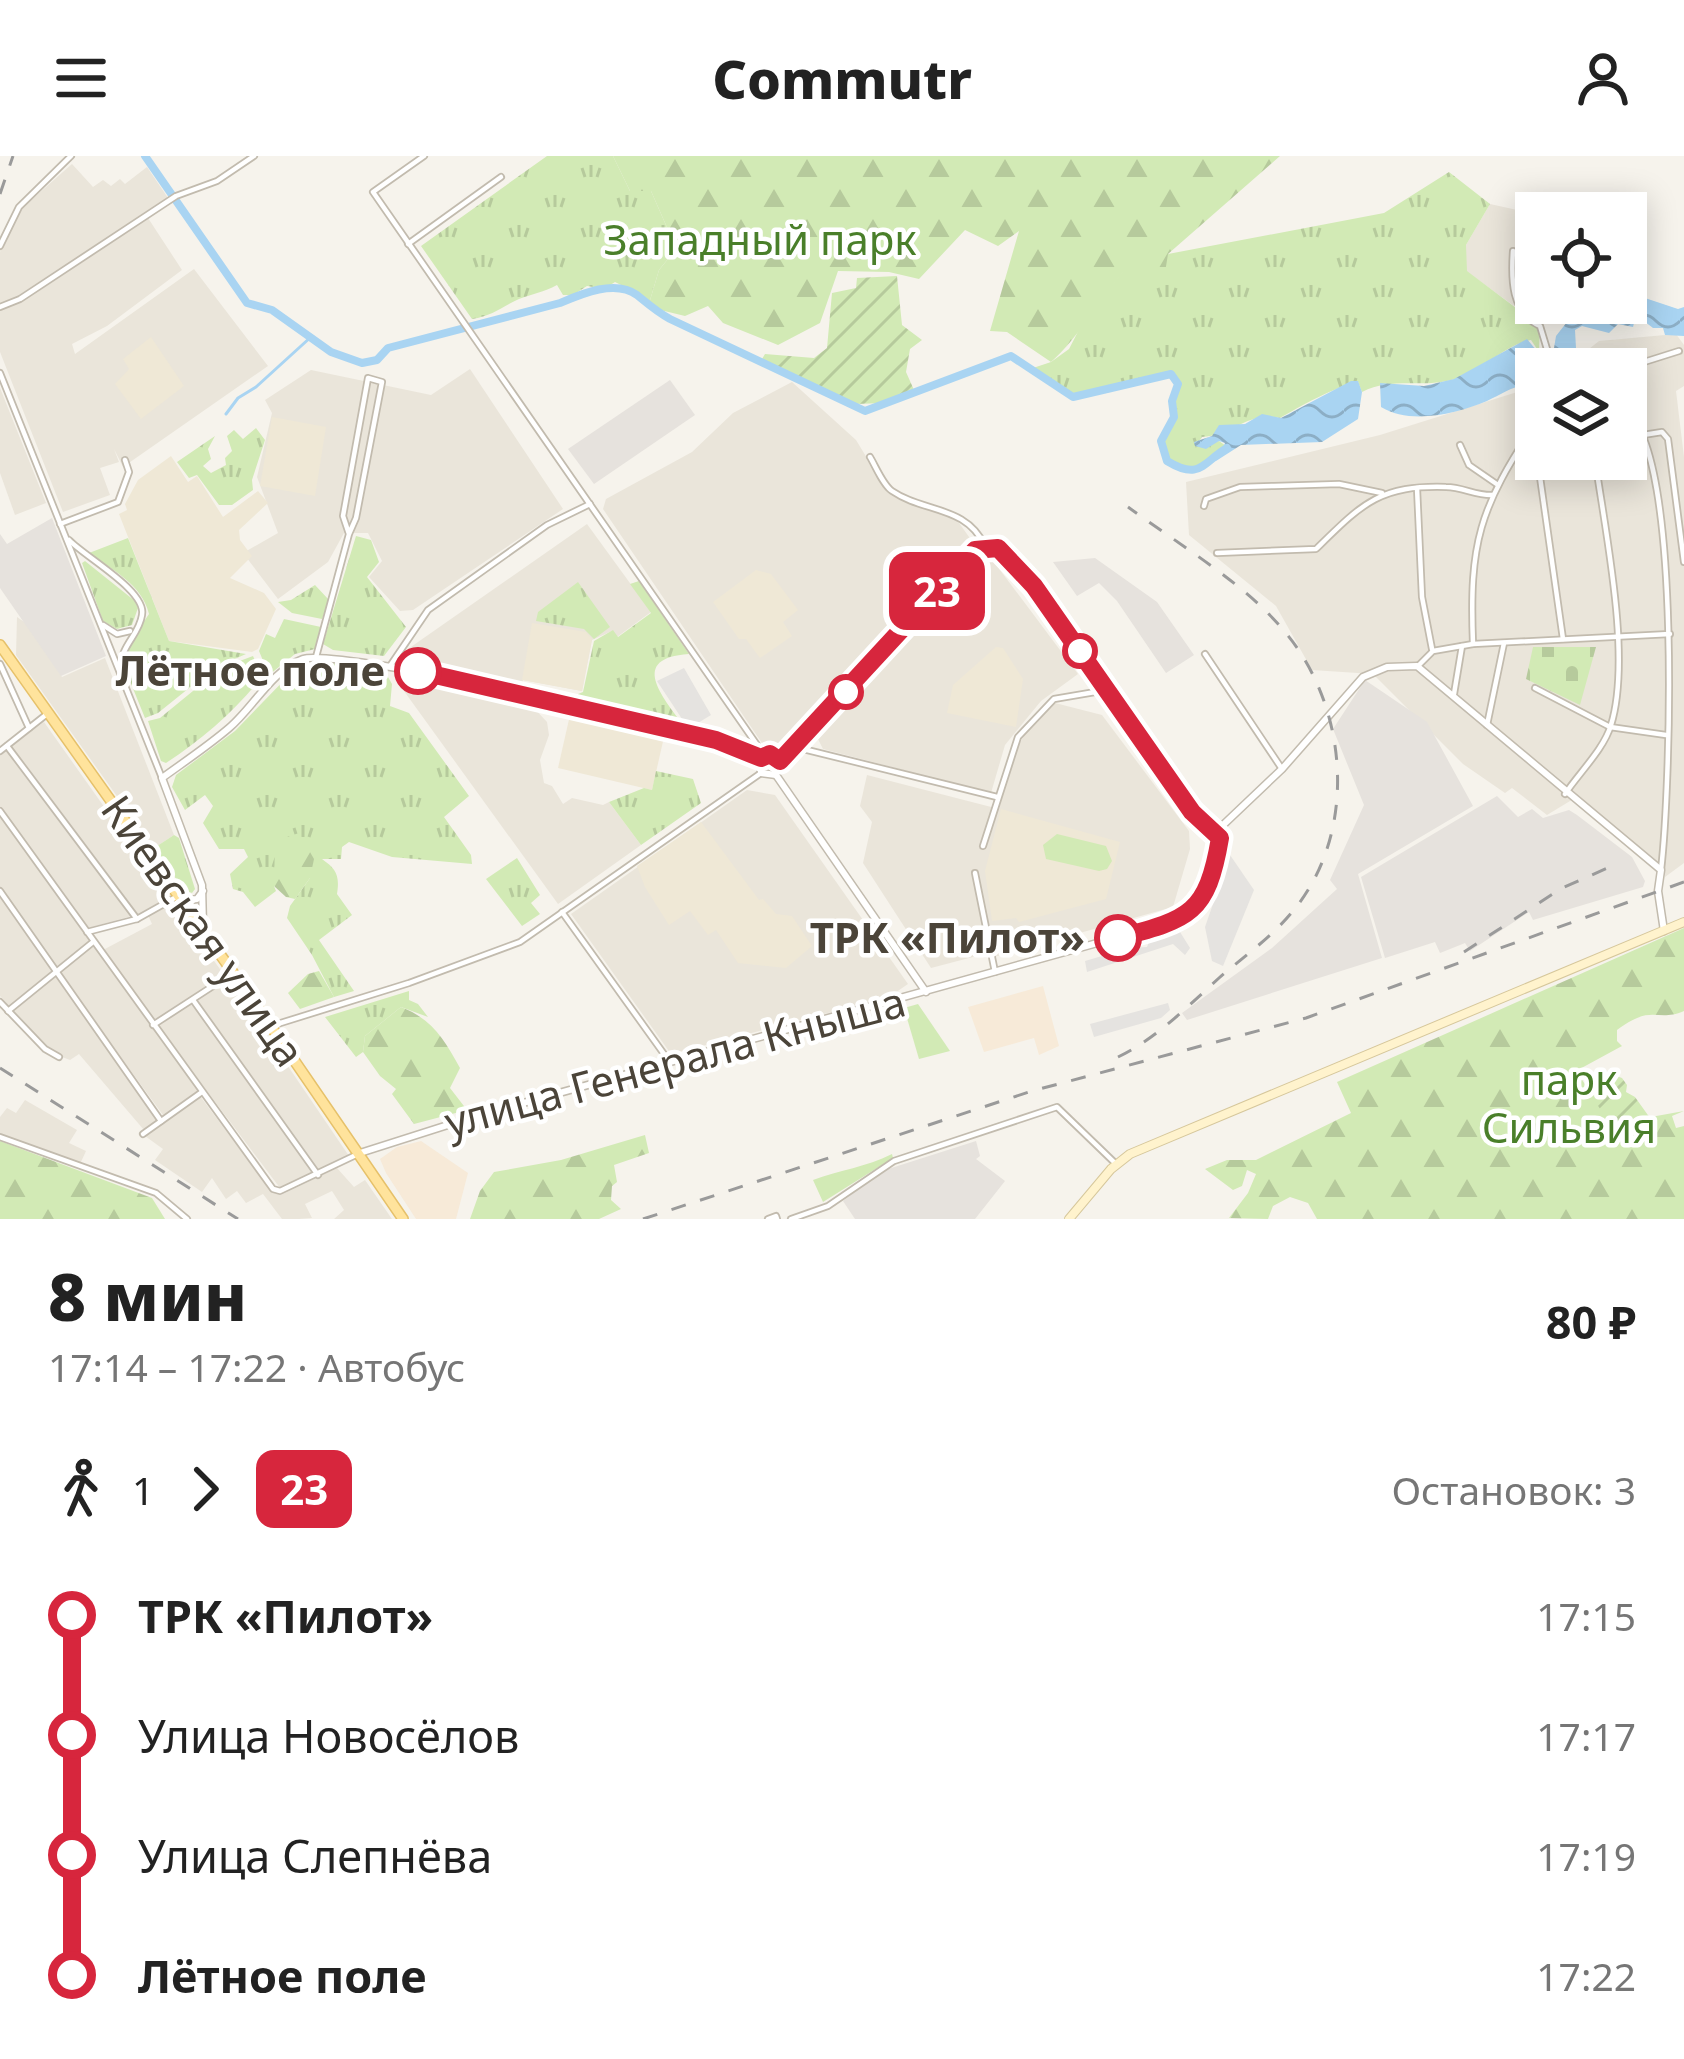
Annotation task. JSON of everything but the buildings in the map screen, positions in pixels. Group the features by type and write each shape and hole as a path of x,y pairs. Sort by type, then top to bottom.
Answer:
{"main road":[{"name":"Киевская улица","path":"0,645 403,1219"},
{"path":"1069,1219 1116,1164 1155,1143 1684,922"}],"street":[{"path":"0,245 19,207 71,156"},
{"path":"0,307 20,299 176,196 218,181 254,156"},
{"path":"424,156 373,192 753,737 763,756 761,773"},
{"path":"408,244 501,177"},
{"path":"1513,251 1511,280 1518,302 1528,320 1542,328 1547,348"},
{"path":"1647,361 1679,351"},
{"path":"0,374 162,778 203,891 202,928"},
{"path":"316,657 356,518 382,382 368,378 343,516 349,534"},
{"path":"1647,435 1662,431 1668,439 1684,562"},
{"path":"1460,445 1478,475 1498,485"},
{"path":"1473,644 1474,554 1493,495 1515,456"},
{"path":"1647,456 1660,523 1670,634 1658,891 1664,931"},
{"path":"870,458 890,490 959,516 985,546"},
{"path":"60,524 118,502 129,472 125,460"},
{"path":"1540,480 1563,639"},
{"path":"1565,794 1610,727 1619,638 1598,480"},
{"path":"1204,506 1206,499 1240,487 1339,484 1383,493 1453,487 1493,495"},
{"path":"1418,488 1422,597 1433,651"},
{"path":"1217,553 1316,549 1383,493"},
{"path":"390,665 428,610 547,525 590,505"},
{"path":"64,532 75,547 138,597 143,612 121,653 122,680"},
{"path":"776,775 780,761 975,550 985,546 998,548 1034,586 1192,812 1220,838"},
{"path":"99,621 117,634 134,630"},
{"path":"1212,829 1222,826 1282,769 1363,677 1387,667 1417,666 1433,651 1473,644 1670,634"},
{"path":"1486,728 1504,643"},
{"path":"1453,699 1462,646"},
{"path":"1205,653 1282,769"},
{"path":"162,778 231,727 288,668 316,657 390,665 745,748 780,761"},
{"path":"0,664 28,728"},
{"path":"1417,666 1661,870"},
{"path":"1535,688 1610,727 1666,735"},
{"path":"983,846 1016,740 1046,705 1060,697 1107,690"},
{"path":"0,751 48,713"},
{"path":"745,748 751,746 753,737"},
{"path":"7,746 137,919"},
{"path":"795,747 997,797"},
{"path":"271,1026 504,949 761,773 776,775 926,992"},
{"path":"0,811 273,1189 280,1192 358,1154"},
{"name":"улица Генерала Кныша","path":"358,1154 669,1061 1182,918 1204,896 1225,833 1222,826"},
{"path":"975,873 995,972"},
{"path":"0,891 161,1121"},
{"path":"87,932 137,919 180,898 196,899 203,891"},
{"path":"192,914 203,891"},
{"path":"192,914 204,904"},
{"path":"562,912 669,1061"},
{"path":"8,1011 93,942"},
{"path":"153,1025 233,973"},
{"path":"193,1000 319,1175"},
{"path":"0,1002 45,1049 59,1057"},
{"path":"279,1037 286,1023"},
{"path":"143,1134 202,1092"},
{"path":"791,1219 832,1204 884,1165 1057,1107 1116,1164"},
{"path":"0,1137 156,1193 187,1219"},
{"path":"369,1168 376,1145"},
{"path":"768,1219 777,1219"}],"shaded area":[{"path":"72,164 93,187 103,180 111,186 120,179 125,184 147,167 168,198 0,304 0,252 10,227 20,210"},
{"path":"1490,204 1515,210 1515,307 1466,271 1466,245"},
{"path":"148,218 182,270 107,326 72,344 75,354 194,269 268,366 123,467 114,449 119,462 100,468 110,495 63,512 0,352 0,309 21,301"},
{"path":"1676,334 1684,345 1684,386 1676,391 1684,457 1684,863 1665,877 1665,869 1575,798 1547,815 1512,788 1505,793 1463,764 1373,674 1312,670 1276,606 1189,535 1186,482 1380,435 1515,393 1515,480 1647,480 1647,348 1590,348 1599,341"},
{"path":"151,337 184,386 141,419 115,384 129,369 123,359"},
{"path":"470,369 563,509 413,610 400,611 369,577 382,561 368,533 344,533 328,562 278,599 243,553 278,533 257,477 272,413 265,400 311,370 431,395"},
{"path":"670,380 695,415 594,484 568,449"},
{"path":"792,382 856,440 887,491 957,520 974,544 785,752 774,754 766,749 603,509 606,499 692,452 733,413"},
{"path":"0,388 46,503 15,515 0,473"},
{"path":"272,417 326,427 315,496 260,486"},
{"path":"171,456 188,482 197,476 223,517 258,491 268,503 239,530 252,556 230,578 264,593 276,609 258,649 252,652 169,641 119,514 127,510 125,504 138,480"},
{"path":"52,518 106,656 61,676 0,588 0,534 7,544"},
{"path":"587,524 651,612 617,637 612,631 592,640 582,691 523,680 521,689 409,661 408,649"},
{"path":"988,554 1078,674 1041,701 1005,745 991,793 823,749 818,739"},
{"path":"1095,558 1157,602 1194,655 1166,673 1117,601 1099,583 1077,596 1053,562"},
{"path":"756,570 771,574 798,610 783,622 792,636 760,658 746,639 739,639 713,602"},
{"path":"17,617 27,624 62,677 105,658 174,835 154,848 16,655"},
{"path":"532,623 586,632 592,639 582,691 522,680"},
{"path":"996,647 1003,648 1023,679 1016,727 947,713 953,685"},
{"path":"684,668 711,715 693,726 686,725 657,681"},
{"path":"398,672 534,698 532,706 547,722 549,735 540,760 544,783 552,786 563,804 572,798 603,805 609,802 641,845 558,904 396,680"},
{"path":"1365,680 1427,722 1473,806 1358,874 1382,958 1187,1020 1182,1013 1272,948 1337,889 1330,880 1364,805 1333,729"},
{"path":"1055,703 1102,715 1189,831 1190,849 1173,907 994,957 992,952 931,968 863,863 872,822 860,806 867,775 999,809 1015,751 1032,723"},
{"path":"570,715 664,737 652,790 558,768"},
{"path":"44,722 168,897 137,915 11,746"},
{"path":"7,748 132,916 88,928 0,806 0,754"},
{"path":"747,790 775,795 908,984 889,997 671,1054 571,914"},
{"path":"1497,796 1518,817 1532,809 1543,818 1569,810 1632,857 1645,881 1643,887 1533,920 1529,912 1470,951 1465,943 1440,953 1435,942 1385,958 1361,877"},
{"path":"1001,809 1120,842 1106,899 1019,922 1016,918 992,921 985,871"},
{"path":"0,815 90,941 57,968 0,887"},
{"path":"701,822 759,900 776,914 792,916 812,946 786,968 738,963 716,930 708,935 690,911 669,925 645,887 637,866"},
{"path":"1230,855 1254,890 1223,966 1212,961 1205,927"},
{"path":"0,895 53,970 9,1006 0,996"},
{"path":"171,902 225,976 153,1021 103,950 152,924 148,915"},
{"path":"1180,932 1190,948 1185,955 1173,944 1087,972 1085,961 1147,947 1149,942"},
{"path":"93,945 198,1091 163,1115 58,971"},
{"path":"56,976 158,1120 144,1130 79,1054 70,1060 49,1052 11,1010"},
{"path":"228,978 349,1156 318,1171 195,1000"},
{"path":"1043,986 1059,1046 1039,1055 1034,1038 984,1052 968,1007"},
{"path":"192,1003 314,1174 280,1188 158,1026"},
{"path":"1168,1003 1170,1010 1161,1018 1094,1037 1090,1024"},
{"path":"200,1096 272,1192 281,1195 337,1168 354,1187 365,1180 392,1219 334,1219 344,1210 332,1191 305,1204 312,1218 299,1219 282,1219 263,1194 246,1203 237,1191 226,1199 212,1178 202,1192 155,1160 163,1149 145,1136"},
{"path":"25,1100 77,1130 69,1143 86,1151 80,1164 0,1134 0,1117 7,1108 16,1113"},
{"path":"421,1141 468,1173 456,1219 416,1219 386,1173 380,1159 397,1147"},
{"path":"976,1141 980,1156 976,1159 1005,1181 975,1219 855,1219 843,1201 882,1171"}],"green space":[{"path":"547,156 613,156 630,191 651,191 669,232 672,254 659,270 648,307 637,293 615,282 604,289 587,286 573,295 563,295 557,285 472,319 421,246"},
{"name":"Западный парк","path":"613,156 1280,156 1168,254 1163,285 1124,271 1051,362 1007,332 990,331 1019,231 998,246 965,230 919,279 889,272 838,271 820,323 778,345 723,323 708,306 685,316 648,307 659,270 672,254 669,232 651,191 630,191"},
{"path":"1449,172 1490,204 1466,245 1467,271 1515,307 1515,324 1540,326 1539,348 1531,340 1521,343 1443,382 1385,385 1362,392 1358,382 1349,384 1280,418 1249,420 1202,437 1196,446 1219,441 1226,446 1202,465 1182,470 1166,462 1161,446 1174,414 1178,384 1172,375 1073,397 1030,369 1069,349 1084,320 1124,270 1168,254 1384,213"},
{"path":"897,276 902,325 922,340 910,349 906,372 914,390 884,403 856,404 762,359 765,354 814,358 827,348 832,293 856,288 857,278"},
{"path":"256,428 265,440 253,490 232,505 219,505 197,475 189,478 177,462 215,436 208,449 211,459 203,466 211,473 226,465 225,458 232,451 227,436 234,430 243,439"},
{"path":"356,536 371,540 379,562 367,577 406,627 384,656 333,650 323,644"},
{"path":"128,538 169,641 246,654 214,668 145,718 123,664 126,648 149,614 133,586 89,553"},
{"path":"85,561 135,601 138,608 132,625 117,629 103,621"},
{"path":"639,581 689,654 670,657 655,671 660,691 683,725 576,701 583,692 594,641 613,630 618,637 651,613 630,584"},
{"path":"578,582 610,627 594,639 584,629 536,621 538,612"},
{"path":"315,585 329,600 322,619 292,613 278,602 291,600"},
{"path":"284,619 321,627 315,649 295,654 269,675 259,651 266,634 275,638"},
{"path":"1533,647 1596,647 1580,705 1526,679"},
{"path":"253,656 262,677 252,689 206,734 166,763 161,761 148,721 160,718 221,668"},
{"path":"322,662 345,665 356,673 384,670 392,684 390,706 409,713 469,796 444,817 471,855 472,864 392,857 349,842 342,847 341,859 322,859 336,873 337,894 352,915 319,940 354,991 334,997 287,918 310,878 274,886 276,891 255,907 243,892 233,889 230,874 248,857 244,849 219,849 203,823 213,806 205,795 185,810 172,787 176,775 235,731 295,669"},
{"path":"656,771 693,779 701,803 641,845 609,802 644,788 652,790"},
{"path":"299,833 314,859 310,878 295,899 274,886 275,841"},
{"path":"1057,834 1106,846 1112,861 1099,871 1046,859 1043,845"},
{"path":"174,835 195,889 192,893 184,890 154,848"},
{"path":"517,858 540,895 531,903 540,914 522,926 486,879"},
{"name":"парк Сильвия","path":"1684,928 1684,1011 1629,1022 1617,1030 1622,1046 1576,1071 1612,1124 1684,1111 1672,1116 1676,1128 1684,1126 1684,1219 1317,1219 1308,1203 1290,1197 1273,1206 1268,1219 1229,1218 1256,1174 1247,1170 1242,1186 1233,1190 1205,1169 1227,1160 1256,1160 1351,1113 1337,1082"},
{"path":"319,971 334,997 300,1009 288,993 308,974"},
{"path":"409,991 409,1000 428,1017 401,1007 365,1036 363,1052 356,1057 325,1017"},
{"path":"918,1004 950,1051 919,1059 904,1008"},
{"path":"401,1007 429,1024 448,1048 460,1068 450,1088 467,1110 414,1124 392,1094 396,1089 363,1052 365,1036"},
{"path":"1611,1074 1622,1078 1626,1092 1650,1118 1611,1125 1586,1088"},
{"path":"645,1135 649,1153 614,1165 617,1182 611,1200 621,1209 599,1219 470,1219 480,1191 494,1172 561,1160"},
{"path":"0,1141 152,1198 165,1219 0,1219"},
{"path":"892,1154 893,1158 823,1202 813,1180"}],"water":[{"path":"1647,299 1684,307 1684,336 1665,335 1663,328 1647,323"},
{"path":"1565,324 1618,324 1609,333 1582,326 1575,330 1576,348 1554,348"},
{"path":"1527,339 1534,348 1515,348 1515,388 1487,401 1433,416 1405,415 1381,407 1380,383 1424,386 1454,379"},
{"path":"1358,381 1362,392 1358,419 1322,442 1241,445 1216,461 1225,443 1219,441 1206,449 1195,446 1194,442 1212,436 1219,425 1245,424 1262,414 1281,418"}],"waterway":[{"path":"145,156 247,303 272,310 331,352 362,363 377,360 388,348 588,292 619,288 670,319 865,411 1011,356 1073,397 1171,374 1178,384 1172,401 1174,417 1161,441 1167,461 1194,470 1227,448"},
{"path":"226,414 238,398 312,336"}],"railway":[{"path":"0,194 13,156"},
{"path":"1118,1057 1171,1021 1293,911 1314,880 1328,845 1337,771 1333,733 1322,697 1285,632 1231,581 1128,507"},
{"path":"1464,952 1562,888 1619,863"},
{"path":"643,1219 1032,1091 1306,1018 1684,882"},
{"path":"0,1068 238,1219"}],"bus line":[{"name":"23","path":"418,671 716,740 780,761 975,550 998,548 1034,586 1192,812 1220,838 1204,896 1196,908 1169,923 1118,938"}],"place":[{"name":"Лётное поле","path":"418,671"},
{"name":"ТРК «Пилот»","path":"1118,938"}]}
